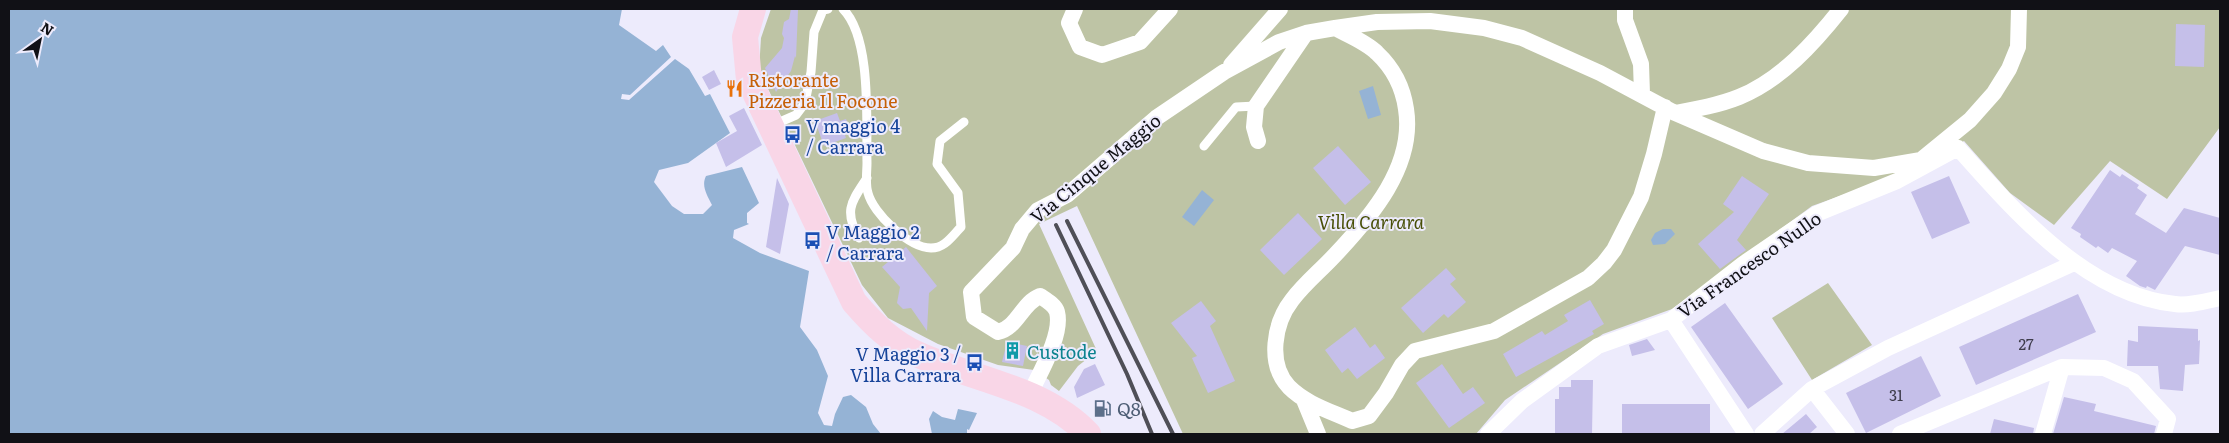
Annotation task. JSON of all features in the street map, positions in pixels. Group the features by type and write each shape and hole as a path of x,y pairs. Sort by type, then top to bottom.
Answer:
{"main road":[{"path":"753,9 745,37 749,80 854,302 881,333 918,355 1029,396 1053,407 1088,434"}],"street":[{"path":"1075,9 1069,23 1080,47 1102,56 1140,42 1170,9"},
{"name":"Via Cinque Maggio","path":"1224,72 1280,9"},
{"path":"1625,9 1625,20 1641,64 1642,94"},
{"path":"1335,28 1376,51 1389,66 1404,94 1408,120 1406,147 1395,176 1375,206 1334,256 1291,300 1275,335 1277,366 1288,386 1304,400 1352,421 1368,416 1386,393 1402,365 1415,351 1494,332 1588,278 1604,263 1614,250 1642,197 1654,154 1670,110 1708,107 1740,97 1776,76 1822,33 1841,9"},
{"name":"Via Cinque Maggio","path":"1029,396 1055,340 1057,312 1050,303 1040,296 1032,299 1006,330 998,332 974,317 972,292 1013,248 1022,229 1038,210 1067,194 1156,118 1224,72 1279,42 1306,33 1377,22 1430,21 1484,28 1522,38 1642,94 1670,110 1763,151 1808,163 1874,168 1921,160 1970,120 1994,93 2009,69 2018,48 2020,9"},
{"path":"1258,141 1254,127 1256,106 1306,33"},
{"name":"Via Francesco Nullo","path":"1488,434 1522,401 1598,346 1671,320 1744,264 1816,214 1897,181 1958,148 2010,206 2074,263 2104,281 2140,296 2177,305 2220,298"},
{"path":"1762,434 1812,389 1888,348 2074,263"},
{"path":"1671,320 1746,434"},
{"path":"2043,434 2062,367"},
{"path":"1900,434 2062,367 2104,368 2133,381 2168,419 2164,434"},
{"path":"1812,389 1847,434"},
{"path":"1304,400 1318,434"}],"lane":[{"path":"770,125 796,115 805,104 811,72 814,32 824,10 828,9"},
{"path":"843,9 852,18 866,72 868,194 883,221 908,240 930,248 945,244 961,227 958,193 937,164 940,141 964,122"},
{"path":"1204,146 1236,107 1256,106"},
{"path":"859,238 853,227 850,204 867,177"}],"green space":[{"name":"Villa Carrara","path":"771,9 2220,9 2220,127 2167,199 2110,161 2054,225 2010,193 1964,141 1904,173 1812,206 1672,309 1603,334 1505,400 1476,434 1183,434 1077,206 1039,224 1097,351 1078,366 1059,391 1051,385 1049,380 1034,370 998,365 938,344 888,318 862,285 759,70 761,38"},
{"path":"1828,283 1872,345 1812,380 1772,318"}],"water":[{"path":"9,9 622,9 619,25 656,51 663,45 671,57 630,95 622,94 621,99 629,100 675,59 689,69 705,96 710,94 730,133 688,163 659,170 654,182 672,206 684,214 703,214 712,205 704,187 706,176 742,167 759,203 747,213 747,223 749,224 734,230 733,238 760,253 809,271 800,327 817,350 828,376 818,413 824,425 832,426 843,397 851,395 866,407 873,424 881,434 9,434"},
{"path":"1373,86 1381,115 1368,119 1359,91"},
{"path":"1202,190 1214,200 1194,226 1182,217"},
{"path":"1663,229 1671,229 1675,234 1665,244 1653,245 1651,240 1655,233"},
{"path":"958,409 977,413 969,430 967,429 967,434 932,434 929,419 933,411 942,417 955,420"}],"building":[{"path":"791,9 798,10 796,58 795,56 791,71 776,92 765,68 782,48 784,22 789,19"},
{"path":"2176,24 2205,25 2204,67 2175,66"},
{"path":"714,70 721,84 709,90 702,77"},
{"path":"744,108 762,145 726,167 716,143 737,131 729,116"},
{"path":"837,113 840,121 846,119 851,132 845,135 846,138 824,146 815,121"},
{"path":"1338,146 1371,182 1345,205 1313,168"},
{"path":"2110,170 2120,177 2122,174 2139,185 2137,188 2147,195 2135,214 2166,233 2184,208 2220,218 2220,255 2185,246 2155,290 2147,286 2146,288 2140,286 2126,276 2137,261 2112,248 2108,253 2098,246 2096,248 2080,237 2081,234 2071,228"},
{"path":"1742,176 1769,194 1737,240 1746,250 1720,269 1698,244 1734,212 1723,204"},
{"path":"1949,176 1970,223 1932,239 1911,192"},
{"path":"777,178 789,204 780,254 766,247"},
{"path":"1298,213 1322,239 1284,275 1260,250"},
{"path":"906,247 937,286 929,293 927,331 911,308 903,309 897,303 900,287 882,267"},
{"path":"1446,268 1456,279 1450,284 1466,302 1448,318 1444,314 1423,333 1401,308"},
{"path":"2078,294 2096,332 1976,385 1959,347"},
{"path":"1590,300 1604,324 1592,331 1594,334 1516,377 1503,354 1542,331 1545,335 1568,321 1564,315"},
{"path":"1201,301 1216,321 1210,326 1235,381 1208,393 1192,358 1197,356 1171,323"},
{"path":"1725,303 1783,384 1748,409 1691,327"},
{"path":"2138,326 2198,329 2198,341 2200,340 2199,364 2185,365 2183,391 2160,389 2158,366 2127,366 2128,340 2138,342"},
{"path":"1355,327 1370,348 1375,344 1385,358 1357,379 1348,368 1342,373 1325,350"},
{"path":"1647,339 1655,350 1632,356 1629,345"},
{"name":"Custode","path":"1007,342 1027,346 1023,366 1002,362"},
{"path":"1921,356 1941,396 1866,433 1846,393"},
{"path":"1095,364 1105,385 1077,398 1074,387 1084,369"},
{"path":"1442,364 1463,394 1473,387 1485,403 1449,428 1416,383"},
{"path":"1571,380 1593,380 1592,434 1555,434 1555,399 1559,399 1559,387 1571,387"},
{"path":"2064,397 2096,404 2094,411 2156,426 2154,434 2053,434"},
{"path":"1622,404 1710,404 1710,434 1622,434"},
{"path":"1806,414 1817,427 1809,434 1782,434"},
{"path":"1994,419 2034,428 2033,434 1990,434"}],"railway":[{"path":"1067,221 1173,434"},
{"path":"1056,225 1127,374 1152,434"}],"place":[{"name":"Ristorante Pizzeria Il Focone","path":"734,89"},
{"name":"V maggio 4 / Carrara","path":"792,135"},
{"name":"V Maggio 2 / Carrara","path":"812,241"},
{"name":"Custode","path":"1013,351"},
{"name":"V Maggio 3 / Villa Carrara","path":"975,363"},
{"name":"Q8","path":"1103,408"}]}
